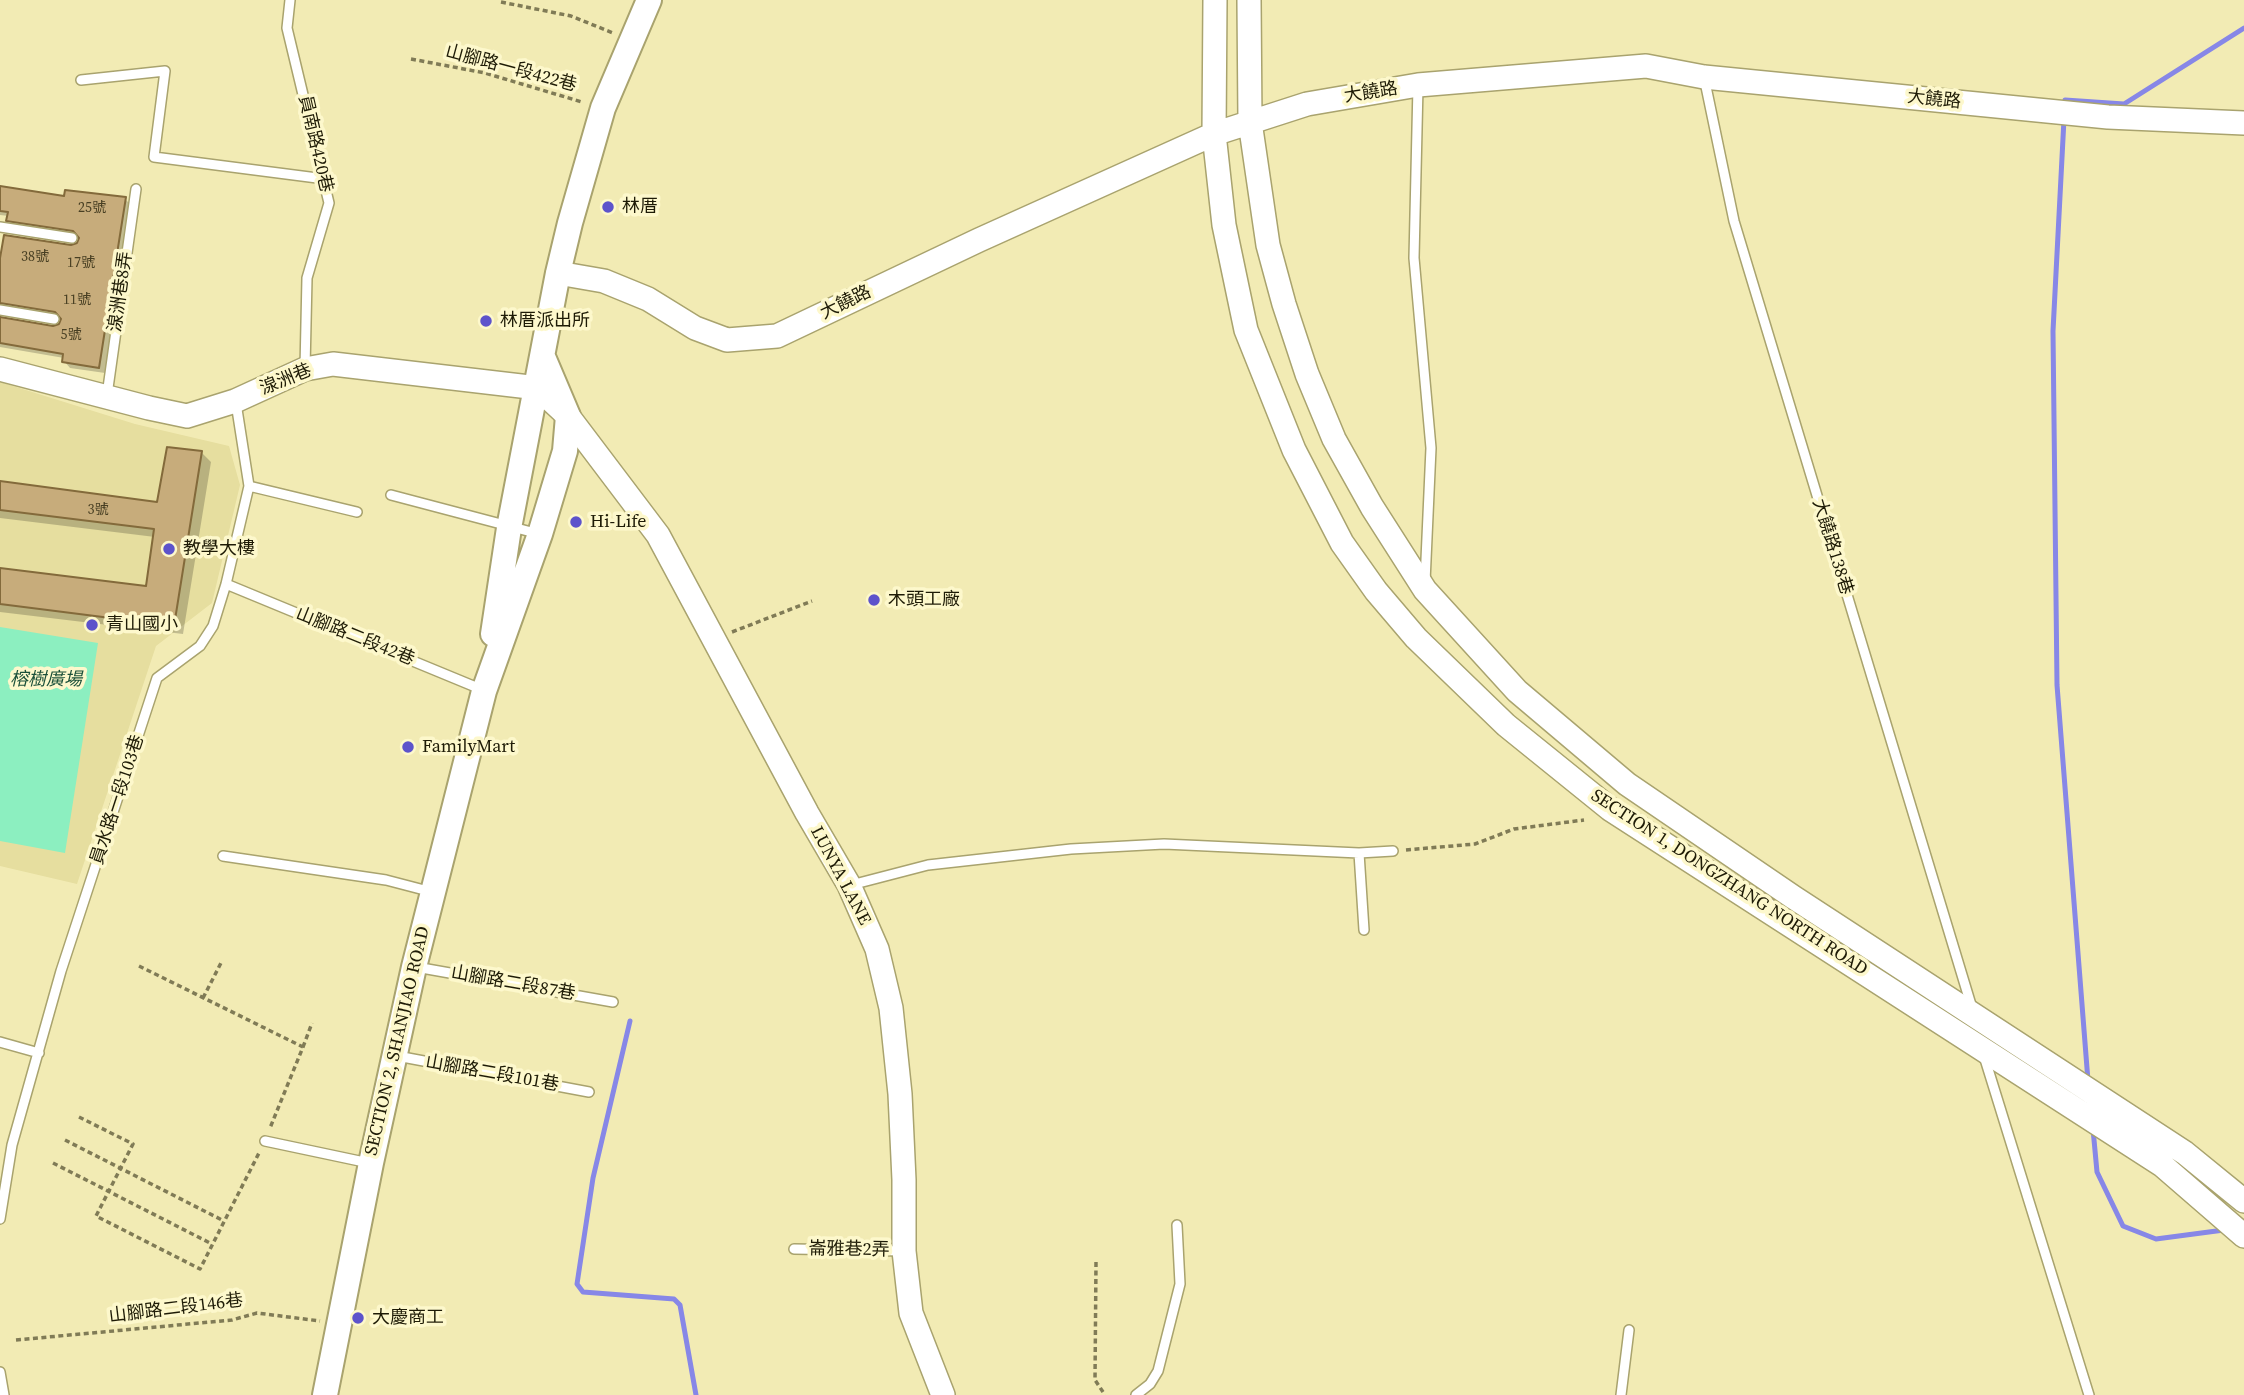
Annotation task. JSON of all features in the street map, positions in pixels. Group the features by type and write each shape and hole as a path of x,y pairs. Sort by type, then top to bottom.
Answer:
{"main road":[{"path":"543,357 570,223 603,108 649,0"},
{"name":"SECTION 2, SHANJIAO ROAD","path":"484,691 509,527 543,357"},
{"name":"SECTION 2, SHANJIAO ROAD","path":"325,1395 370,1163 414,967 484,691 540,534 565,451 568,416 543,357"}],"street":[{"name":"SECTION 1, DONGZHANG NORTH ROAD","path":"1215,0 1214,134 1224,225 1246,330 1294,450 1342,543 1376,591 1408,628 1506,725 1610,809 2162,1165 2244,1236"},
{"name":"SECTION 1, DONGZHANG NORTH ROAD","path":"1249,0 1250,122 1268,245 1307,374 1334,439 1425,590 1517,691 1627,784 1793,897 2185,1153 2244,1200"},
{"name":"大饒路","path":"558,273 604,281 648,299 695,328 727,340 777,336 979,240 1214,134 1307,104 1419,85 1646,66 1704,77 2108,117 2244,123"},
{"name":"湶洲巷","path":"0,369 187,416 235,401 305,369 333,364 538,388"},
{"path":"538,388 568,416"},
{"name":"LUNYA LANE","path":"568,416 658,535 807,813 849,885 877,949 891,1008 900,1094 904,1251 911,1313 943,1395"}],"lane":[{"name":"員南路420巷","path":"290,0 288,28 330,203 307,278 305,369"},
{"path":"81,80 165,71 154,157 325,179"},
{"name":"大饒路138巷","path":"1704,77 1734,221 1981,1046 2089,1395"},
{"path":"1419,85 1414,258 1431,448 1425,590"},
{"name":"湶洲巷8弄","path":"107,396 136,188"},
{"path":"0,227 72,238"},
{"path":"0,310 54,319"},
{"name":"員水路一段103巷","path":"0,1219 12,1145 61,971 157,678 200,646 212,626 226,584 249,486 235,401"},
{"path":"249,486 357,512"},
{"path":"391,495 540,534"},
{"name":"山腳路二段42巷","path":"226,584 484,691"},
{"path":"849,885 928,865 1071,849 1164,844 1359,853 1393,851"},
{"path":"1359,853 1364,930"},
{"path":"223,856 386,880 433,892"},
{"name":"山腳路二段87巷","path":"414,967 613,1002"},
{"path":"0,1042 39,1053"},
{"name":"山腳路二段101巷","path":"395,1056 589,1092"},
{"path":"265,1141 370,1163"},
{"path":"1136,1395 1150,1384 1158,1371 1180,1284 1177,1225"},
{"name":"崙雅巷2弄","path":"794,1249 904,1251"},
{"path":"1621,1395 1629,1330"},
{"path":"0,1372 4,1395"}],"path":[{"path":"501,2 571,16 632,40"},
{"name":"山腳路一段422巷","path":"411,59 485,74 603,108"},
{"path":"714,639 812,601"},
{"path":"1393,851 1475,844 1514,829 1584,820"},
{"path":"203,998 222,961"},
{"path":"139,966 303,1047"},
{"path":"79,1117 133,1144 96,1216 200,1269 265,1141 312,1023"},
{"path":"65,1140 224,1221"},
{"path":"53,1163 212,1244"},
{"path":"1096,1262 1095,1380 1105,1395"},
{"name":"山腳路二段146巷","path":"16,1340 232,1320 257,1313 339,1323"}],"shaded area":[{"name":"青山國小","path":"0,382 135,424 229,446 240,485 212,603 156,646 77,884 0,866"}],"green space":[{"name":"榕樹廣場","path":"0,627 98,643 65,853 0,841"}],"building":[{"path":"0,186 64,196 65,190 126,197 99,368 62,362 63,354 0,343 0,317 53,326 59,324 61,319 55,312 0,303 0,258 4,235 71,245 77,243 79,238 73,231 6,221 8,212 0,211"},
{"name":"教學大樓","path":"167,447 202,451 174,626 0,604 0,568 146,586 154,529 0,510 0,481 157,502"}],"waterway":[{"path":"2065,106 2065,100 2124,104 2244,28"},
{"path":"2064,119 2053,331 2057,685 2088,1081"},
{"path":"630,1021 593,1178 577,1284 583,1292 674,1299 680,1305 696,1395"},
{"path":"2093,1129 2097,1172 2123,1226 2156,1239 2224,1230"}],"place":[{"name":"林厝","path":"608,207"},
{"name":"林厝派出所","path":"486,321"},
{"name":"Hi-Life","path":"576,522"},
{"name":"教學大樓","path":"169,549"},
{"name":"木頭工廠","path":"874,600"},
{"name":"青山國小","path":"92,625"},
{"name":"FamilyMart","path":"408,747"},
{"name":"大慶商工","path":"358,1318"}]}
